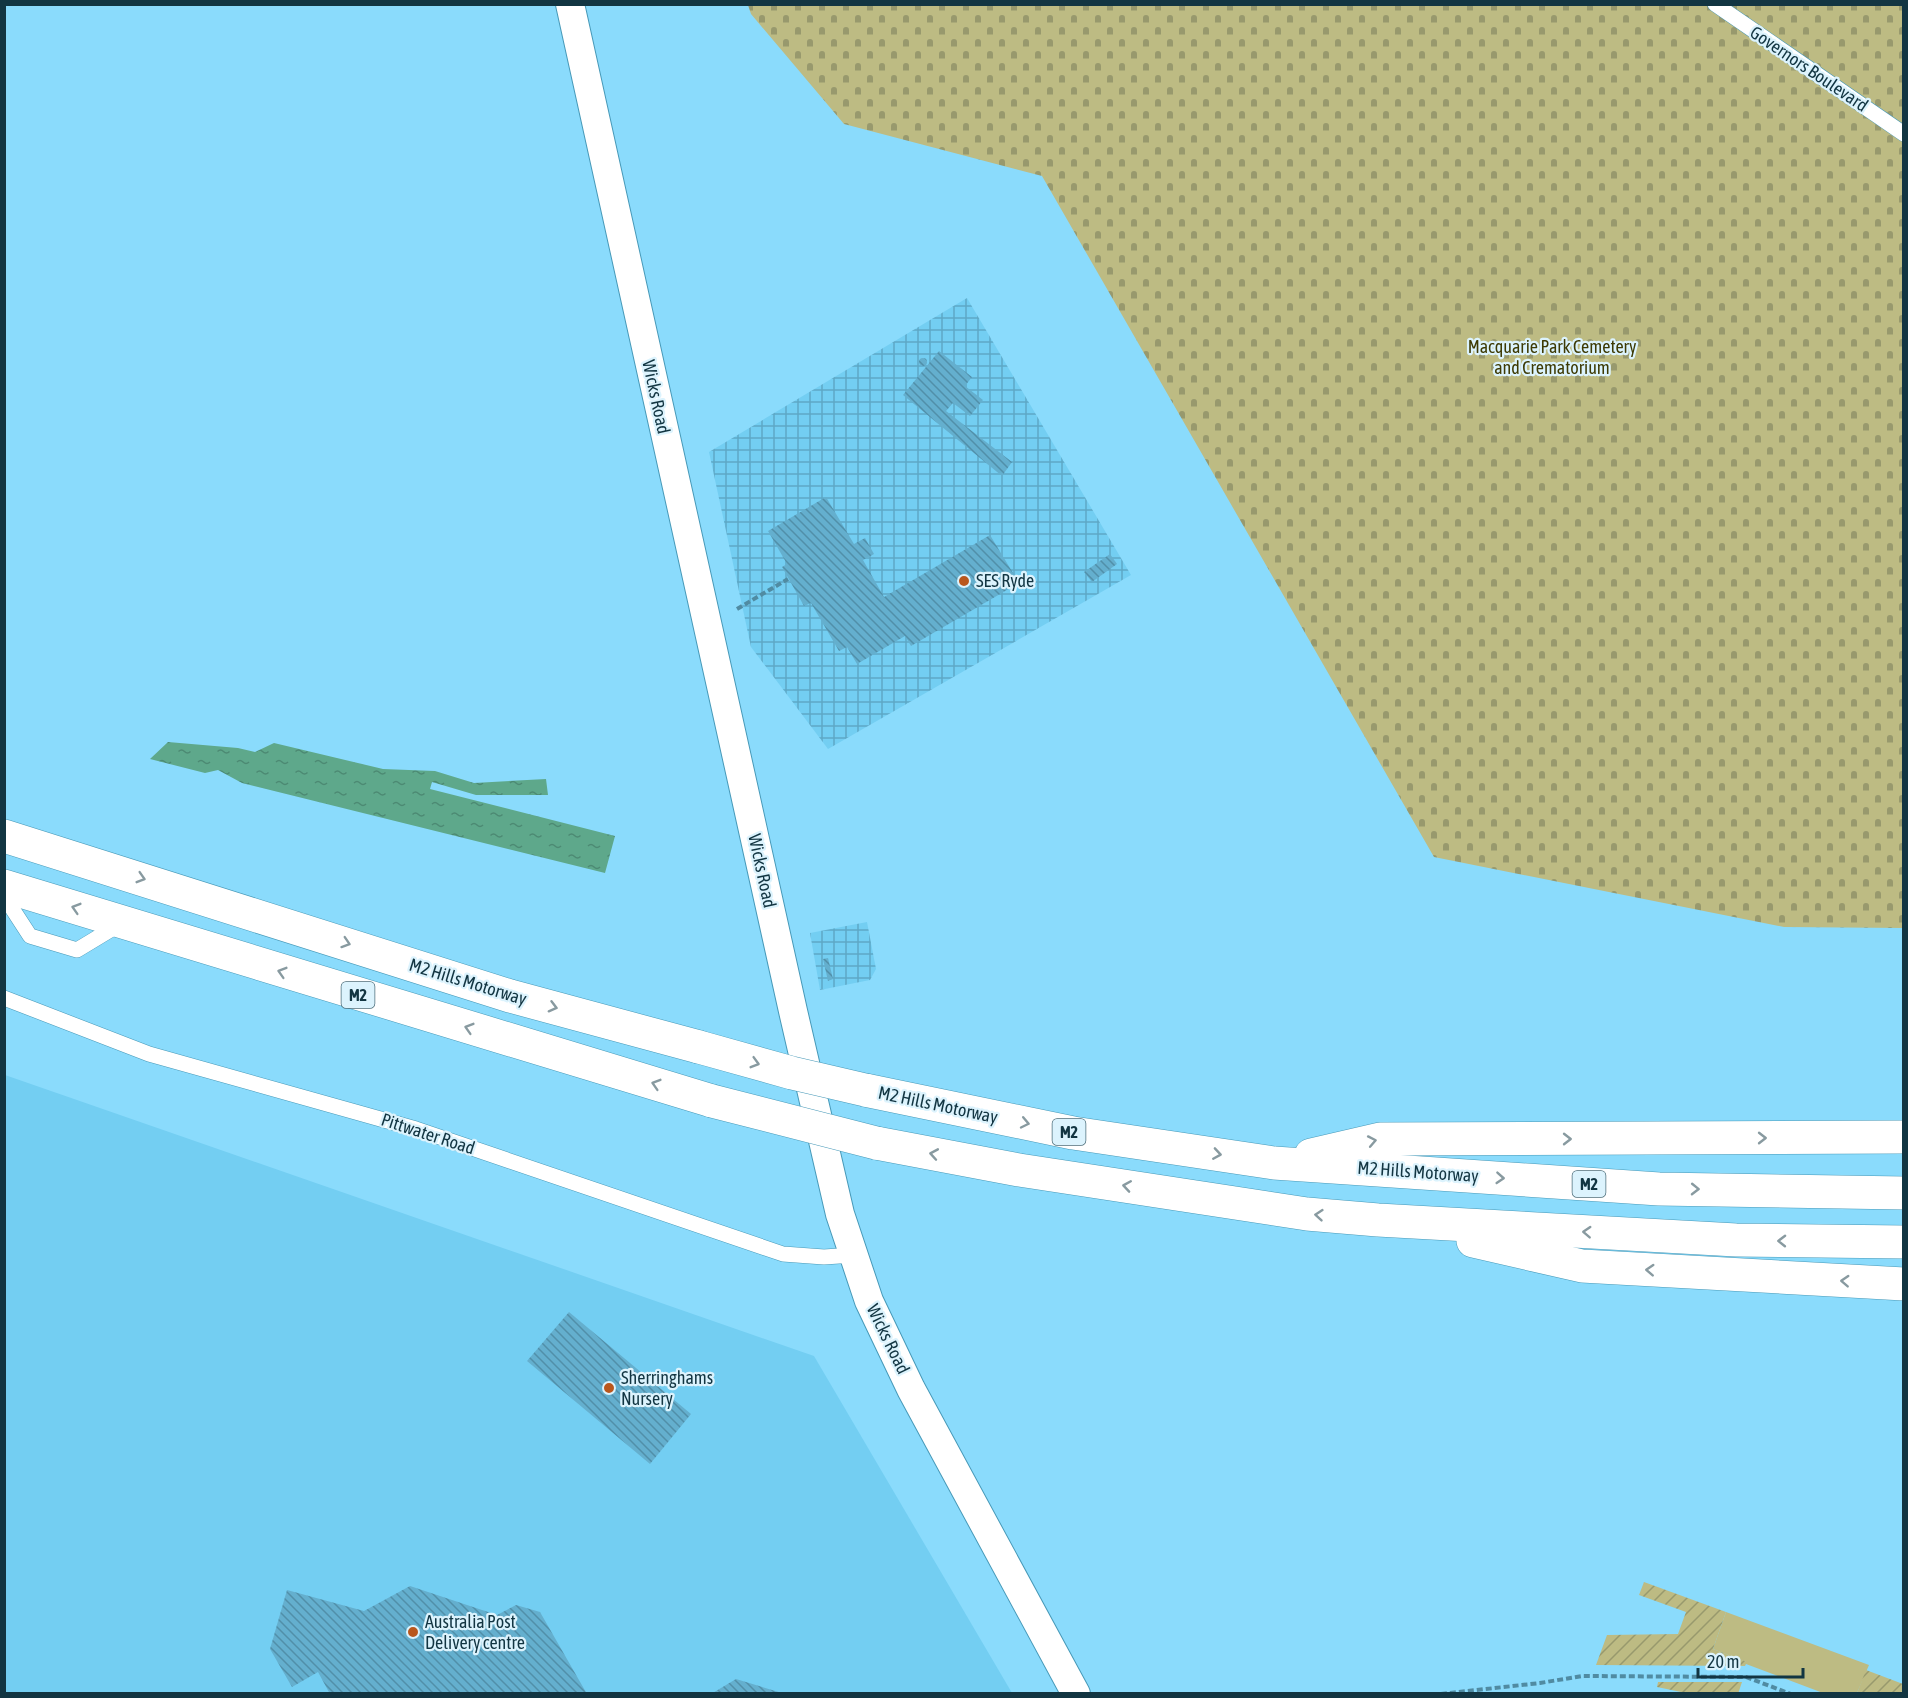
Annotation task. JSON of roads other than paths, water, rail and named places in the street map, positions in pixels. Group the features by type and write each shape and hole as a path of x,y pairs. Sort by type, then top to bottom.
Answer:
{"highway":[{"name":"M2 Hills Motorway","path":"4,836 510,996 792,1073 1073,1133 1274,1163 1659,1189 1904,1193"},
{"name":"M2","path":"4,886 712,1101 876,1143 1020,1170 1307,1214 1378,1220 1736,1240 1904,1242"},
{"path":"1274,1163 1380,1140 1904,1137"},
{"path":"1378,1220 1582,1266 1904,1284"}],"street":[{"name":"Wicks Road","path":"570,4 840,1214 869,1301 911,1389 1076,1694"}],"lane":[{"name":"Governors Boulevard","path":"1715,4 1904,134"},
{"path":"4,896 30,936 77,950 123,922"},
{"name":"Pittwater Road","path":"4,998 149,1054 417,1129 783,1254 824,1257 854,1255"}],"water":[{"path":"168,742 238,748 255,752 274,743 383,769 435,771 474,783 546,779 548,795 476,795 432,782 430,789 615,836 605,873 242,783 218,770 205,773 150,759"}],"place":[{"name":"SES Ryde","path":"964,581"},
{"name":"Sherringhams Nursery","path":"609,1388"},
{"name":"Australia Post Delivery centre","path":"413,1632"}],"park label":[{"name":"Macquarie Park Cemetery and Crematorium","path":"1552,357"}]}
